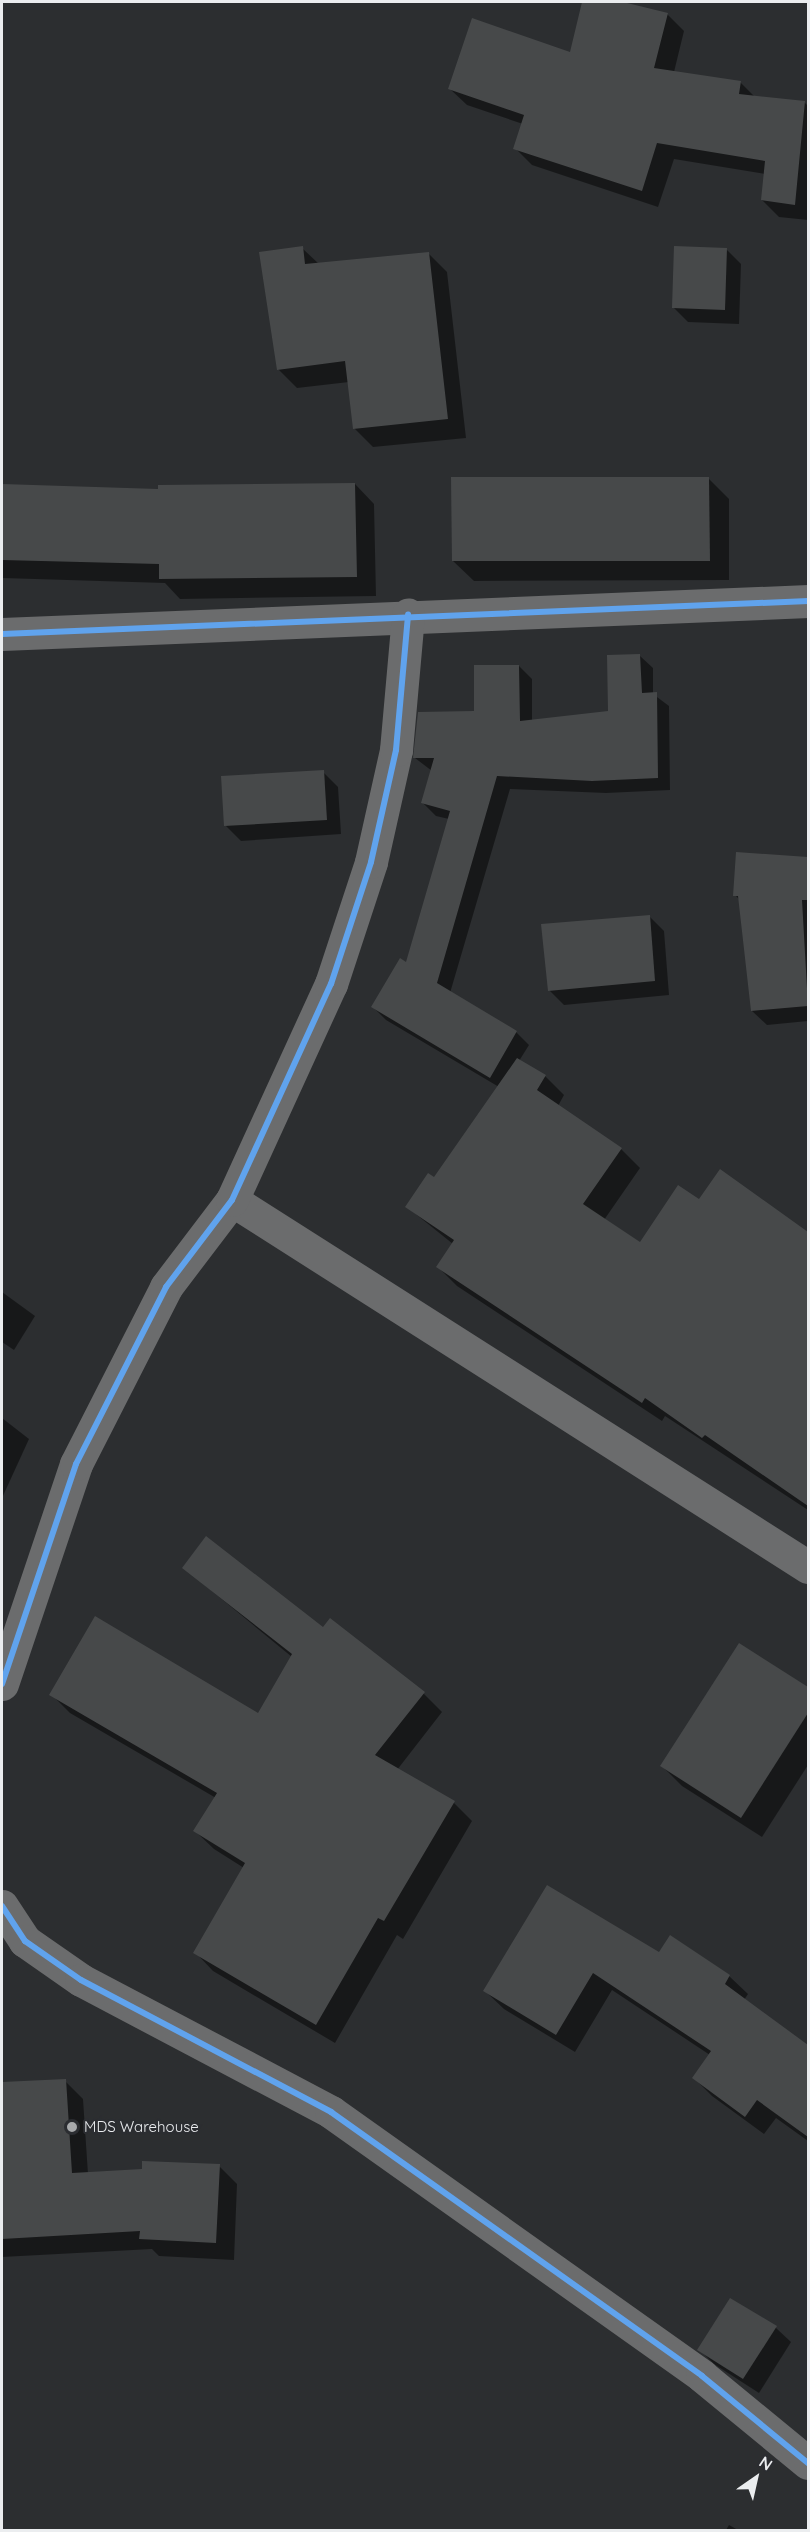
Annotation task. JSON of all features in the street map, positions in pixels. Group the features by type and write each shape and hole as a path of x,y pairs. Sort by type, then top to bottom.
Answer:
{"street":[{"path":"2,634 408,615 808,601"},
{"path":"2,1684 76,1464 166,1287 232,1200 331,984 371,862 396,750 408,615"},
{"path":"232,1200 808,1567"},
{"path":"2,1906 25,1941 81,1980 331,2112 702,2376 808,2463"}],"building":[{"path":"582,2 623,2 668,13 654,68 741,81 739,94 805,101 795,205 761,200 765,161 657,143 642,191 513,149 524,115 448,89 472,18 570,52"},
{"path":"303,246 305,264 429,252 448,419 353,429 345,361 277,370 259,252"},
{"path":"674,246 727,248 725,310 672,308"},
{"path":"451,477 709,477 710,561 452,561"},
{"path":"355,483 357,577 159,579 159,564 2,560 2,484 158,489 158,485"},
{"path":"640,654 642,693 657,692 658,778 592,781 497,776 437,983 517,1031 490,1078 371,1007 400,958 406,962 450,811 421,803 434,758 413,758 418,712 474,711 474,665 519,665 520,721 608,711 607,655"},
{"path":"324,770 327,820 224,826 221,776"},
{"path":"736,852 808,857 808,900 802,900 808,1006 751,1011 738,896 733,896"},
{"path":"650,915 655,981 548,991 541,924"},
{"path":"517,1058 546,1075 537,1090 622,1148 583,1204 640,1242 678,1185 699,1199 720,1169 808,1232 808,1506 705,1435 702,1438 645,1398 642,1403 436,1267 454,1240 405,1207 428,1173 434,1177"},
{"path":"206,1536 323,1627 330,1618 425,1692 375,1755 455,1801 384,1921 378,1918 316,2025 193,1953 245,1863 193,1831 217,1793 49,1695 95,1616 258,1713 292,1654 182,1568"},
{"path":"739,1643 808,1687 808,1713 741,1818 660,1766"},
{"path":"547,1885 659,1952 670,1935 730,1975 725,1984 808,2045 808,2137 757,2100 745,2117 692,2078 711,2051 593,1973 556,2035 483,1991"},
{"path":"66,2079 72,2173 142,2169 142,2161 220,2164 216,2243 139,2239 140,2231 2,2239 2,2082"},
{"path":"730,2298 777,2326 743,2379 697,2350"}],"cycle path":[{"path":"2,634 808,601"},
{"path":"2,1684 76,1464 166,1287 232,1200 331,984 371,862 396,750 408,615"},
{"path":"2,1906 25,1941 81,1980 331,2112 702,2376 808,2463"}],"place":[{"name":"MDS Warehouse","path":"72,2127"}]}
